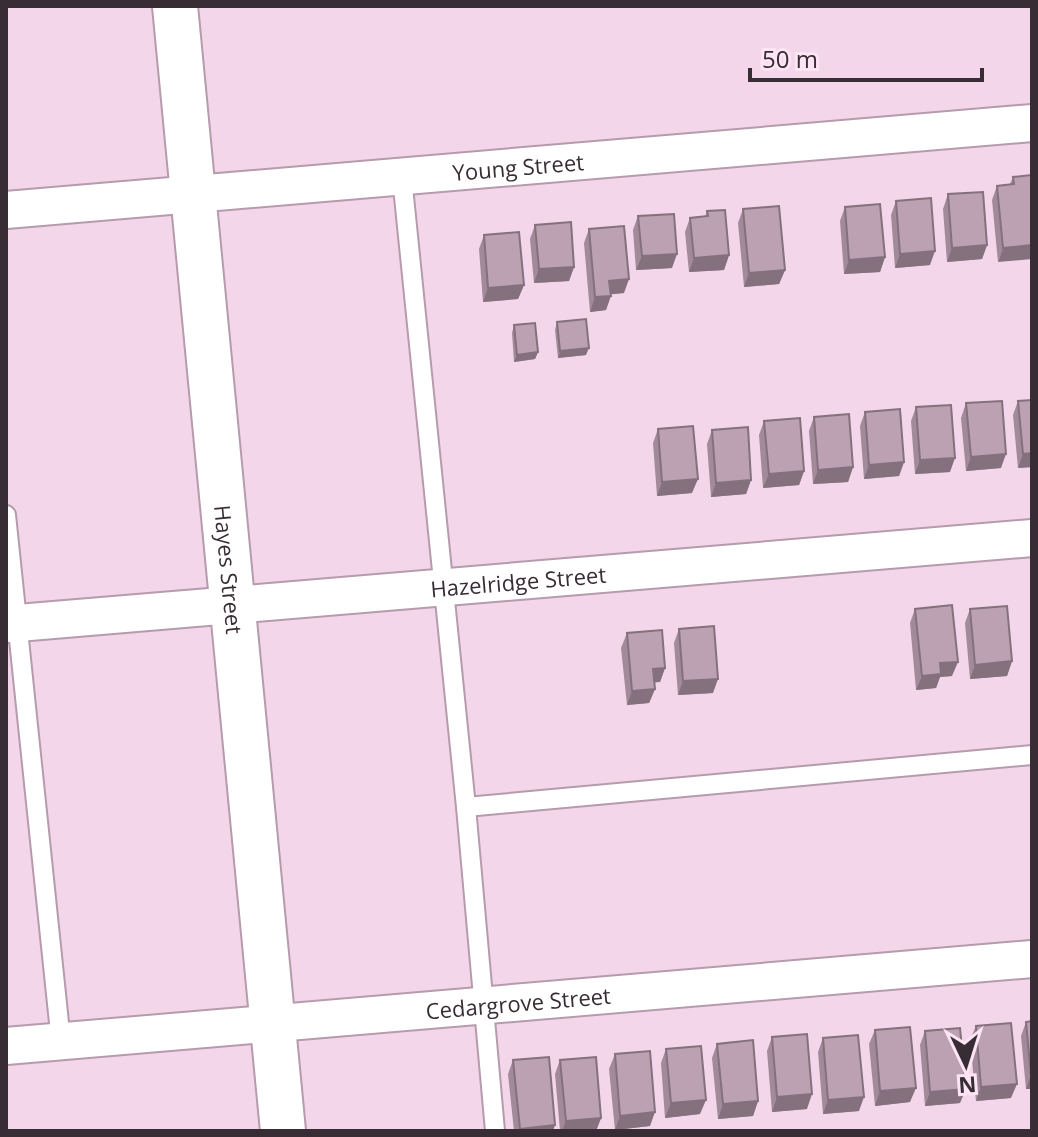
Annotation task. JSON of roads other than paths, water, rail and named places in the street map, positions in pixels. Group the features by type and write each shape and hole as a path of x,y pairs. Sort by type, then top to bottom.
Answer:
{"street":[{"name":"Hayes Street","path":"175,6 283,1131"},
{"name":"Young Street","path":"6,210 1032,123"},
{"name":"Hazelridge Street","path":"11,624 1032,538"},
{"name":"Cedargrove Street","path":"6,1046 1032,959"}],"lane":[{"path":"402,177 466,807 495,1131"},
{"path":"6,515 11,624 61,1042"},
{"path":"466,807 1032,755"}]}
